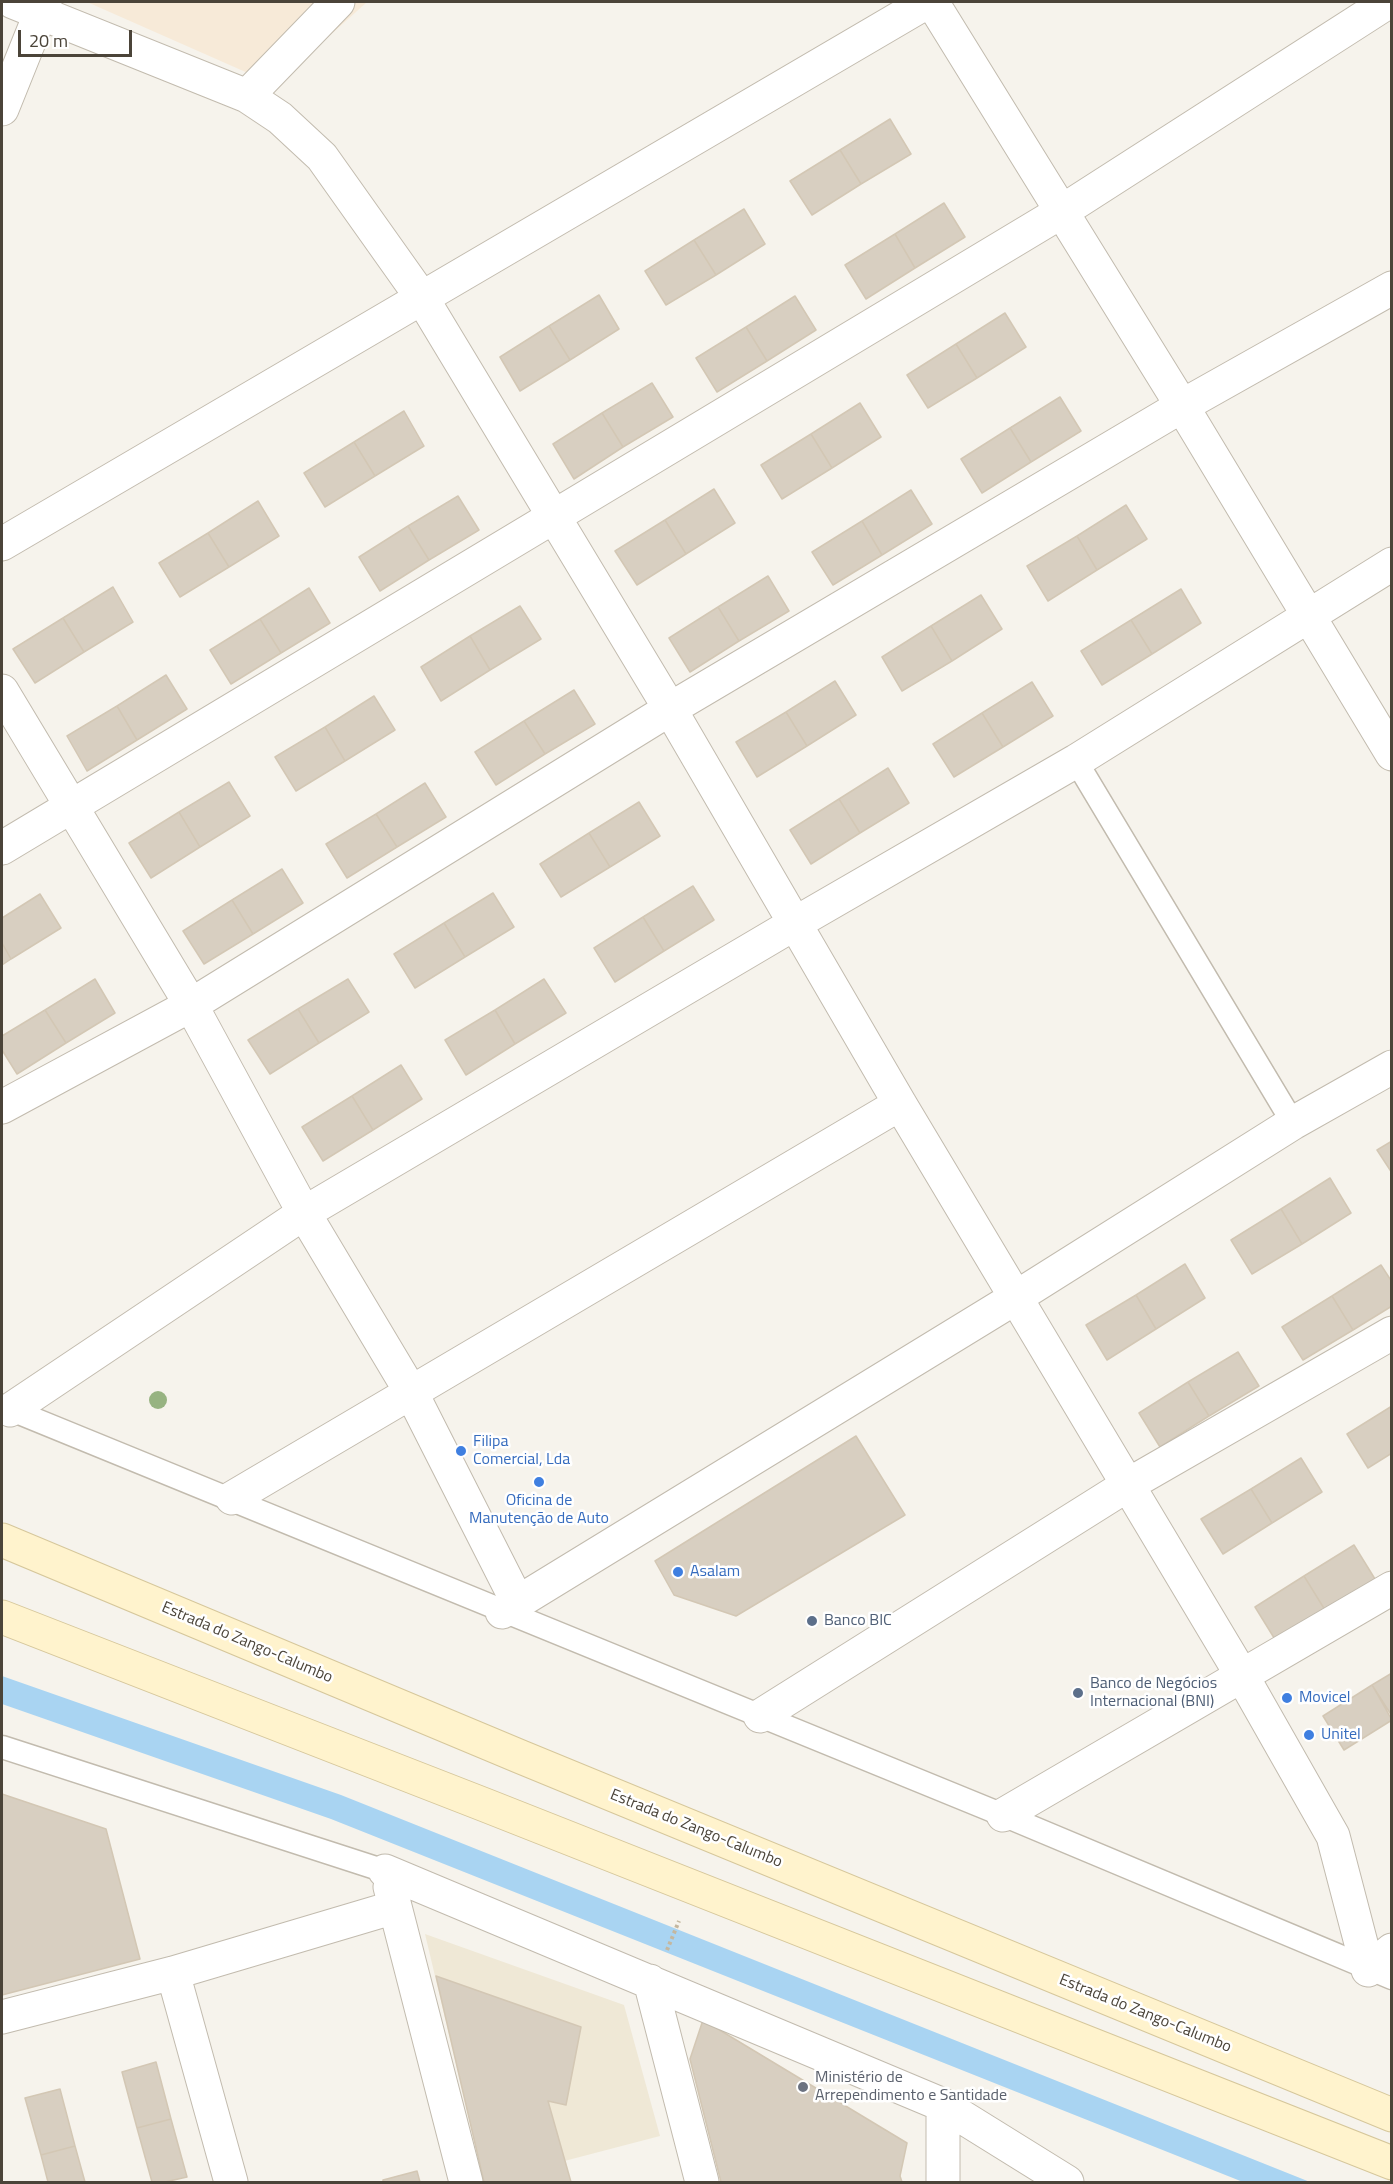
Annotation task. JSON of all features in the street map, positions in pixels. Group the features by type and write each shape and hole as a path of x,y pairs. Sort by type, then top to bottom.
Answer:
{"main road":[{"name":"Estrada do Zango-Calumbo","path":"2,1540 532,1762 1392,2115"},
{"path":"2,1617 1392,2163"}],"street":[{"path":"247,96 338,2"},
{"path":"2,544 927,2"},
{"path":"932,2 1182,406 1392,754"},
{"path":"2,848 1061,212 1388,2"},
{"path":"2,108 33,5 247,96 280,118 322,157 422,298 552,517 670,709 794,924 1126,1486 1241,1674 1333,1836 1384,1966"},
{"path":"2,1107 191,1005 670,709 1182,406 1392,288"},
{"path":"6,1408 304,1213 794,924 1076,761 1392,564"},
{"path":"2,691 191,1005 304,1213 411,1392 510,1606 1016,1298 1293,1123 1392,1067"},
{"path":"232,1498 900,1104"},
{"path":"760,1716 1126,1486 1392,1333"},
{"path":"1003,1815 1241,1674 1392,1588"},
{"path":"385,1871 466,2182"},
{"path":"385,1871 943,2105 1067,2182"},
{"path":"2,2017 173,1974 395,1907"},
{"path":"173,1974 231,2182"},
{"path":"650,1981 702,2182"},
{"path":"943,2105 943,2182"}],"lane":[{"path":"1076,761 1293,1123"},
{"path":"6,1408 510,1606 760,1716 1384,1966"},
{"path":"2,1747 385,1871"}],"path":[{"path":"666,1952 681,1915"}],"shaded area":[{"path":"87,2 367,2 275,85"},
{"path":"425,1934 624,2005 660,2136 484,2182"}],"water":[{"path":"2,1676 341,1795 1310,2182 1243,2182 331,1819 2,1704"}],"building":[{"path":"890,119 911,154 861,184 840,150"},
{"path":"840,150 861,184 812,215 790,181"},
{"path":"944,203 965,237 915,268 895,234"},
{"path":"744,209 765,244 716,275 694,240"},
{"path":"895,234 915,268 866,299 845,265"},
{"path":"694,240 716,275 666,305 645,271"},
{"path":"599,295 619,329 570,360 549,326"},
{"path":"795,296 816,330 767,361 746,327"},
{"path":"1005,313 1026,347 977,378 956,344"},
{"path":"549,326 570,360 520,391 500,357"},
{"path":"746,327 767,361 717,392 696,358"},
{"path":"956,344 977,378 928,408 907,375"},
{"path":"652,383 673,417 623,447 602,413"},
{"path":"1060,397 1081,431 1031,462 1010,428"},
{"path":"860,403 881,437 832,468 811,434"},
{"path":"404,411 424,446 375,476 354,442"},
{"path":"602,413 623,447 574,479 553,444"},
{"path":"1010,428 1031,462 982,493 961,459"},
{"path":"811,434 832,468 782,499 761,465"},
{"path":"354,442 375,476 325,507 304,473"},
{"path":"714,489 735,523 686,554 665,520"},
{"path":"911,490 932,524 882,555 862,521"},
{"path":"458,496 479,530 429,560 408,526"},
{"path":"258,501 279,536 229,567 208,533"},
{"path":"1126,505 1147,539 1097,570 1077,536"},
{"path":"665,520 686,554 637,585 615,551"},
{"path":"862,521 882,555 833,585 812,552"},
{"path":"408,526 429,560 380,591 359,557"},
{"path":"208,533 229,567 180,597 159,563"},
{"path":"1077,536 1097,570 1048,601 1027,566"},
{"path":"768,576 789,611 739,641 718,607"},
{"path":"113,587 133,622 84,652 63,618"},
{"path":"309,588 330,623 281,653 260,619"},
{"path":"1181,589 1201,623 1152,654 1131,620"},
{"path":"981,595 1002,629 952,661 931,626"},
{"path":"520,606 541,639 490,670 470,636"},
{"path":"718,607 739,641 690,672 669,638"},
{"path":"63,618 84,652 35,683 13,649"},
{"path":"260,619 281,653 231,684 210,650"},
{"path":"1131,620 1152,654 1102,685 1081,651"},
{"path":"931,626 952,661 902,691 882,657"},
{"path":"470,636 490,670 441,701 421,667"},
{"path":"166,675 187,709 137,740 117,706"},
{"path":"835,681 856,715 807,746 786,712"},
{"path":"1032,682 1053,716 1003,747 982,713"},
{"path":"574,690 595,724 545,754 524,721"},
{"path":"374,696 395,730 345,761 325,727"},
{"path":"117,706 137,740 87,771 67,736"},
{"path":"786,712 807,746 757,777 736,742"},
{"path":"982,713 1003,747 954,777 933,744"},
{"path":"524,721 545,754 496,785 475,752"},
{"path":"325,727 345,761 296,791 275,757"},
{"path":"888,768 909,803 860,833 839,799"},
{"path":"229,782 250,816 200,847 179,812"},
{"path":"425,783 446,817 397,847 376,814"},
{"path":"839,799 860,833 811,864 790,830"},
{"path":"639,802 660,836 610,867 589,833"},
{"path":"179,812 200,847 151,878 129,843"},
{"path":"376,814 397,847 347,878 326,844"},
{"path":"589,833 610,867 561,897 540,864"},
{"path":"282,869 303,903 253,934 232,900"},
{"path":"693,886 714,920 664,951 643,917"},
{"path":"493,893 514,927 465,957 444,923"},
{"path":"40,894 61,928 11,959 2,943 2,918"},
{"path":"232,900 253,934 204,964 183,931"},
{"path":"643,917 664,951 615,982 594,948"},
{"path":"444,923 465,957 415,988 394,954"},
{"path":"2,943 11,959 2,965"},
{"path":"95,979 115,1013 66,1043 45,1010"},
{"path":"348,979 369,1012 319,1043 298,1009"},
{"path":"544,979 566,1013 515,1044 495,1010"},
{"path":"298,1009 319,1043 270,1074 248,1040"},
{"path":"45,1010 66,1043 17,1074 2,1050 2,1036"},
{"path":"495,1010 515,1044 466,1075 445,1040"},
{"path":"401,1065 422,1099 373,1130 352,1096"},
{"path":"352,1096 373,1130 323,1161 302,1127"},
{"path":"1392,1141 1392,1173 1377,1150"},
{"path":"1330,1178 1351,1213 1302,1244 1281,1209"},
{"path":"1281,1209 1302,1244 1252,1274 1231,1240"},
{"path":"1185,1264 1205,1298 1156,1329 1136,1295"},
{"path":"1381,1265 1392,1282 1392,1306 1353,1330 1332,1296"},
{"path":"1136,1295 1156,1329 1107,1360 1086,1325"},
{"path":"1332,1296 1353,1330 1303,1360 1282,1327"},
{"path":"1238,1352 1259,1386 1209,1416 1188,1382"},
{"path":"1188,1382 1209,1416 1160,1447 1139,1413"},
{"path":"1392,1406 1392,1453 1368,1468 1347,1434"},
{"path":"856,1436 905,1515 736,1616 674,1595 655,1561"},
{"path":"1301,1458 1322,1492 1272,1523 1251,1489"},
{"path":"1251,1489 1272,1523 1223,1554 1201,1519"},
{"path":"1354,1545 1375,1579 1325,1610 1304,1576"},
{"path":"1304,1576 1325,1610 1276,1641 1255,1607"},
{"path":"1392,1673 1392,1716 1372,1685"},
{"path":"1372,1685 1392,1720 1344,1750 1323,1716"},
{"path":"2,1794 106,1829 140,1959 2,1995"},
{"path":"436,1976 581,2027 566,2105 548,2101 571,2182 484,2182"},
{"path":"703,2020 907,2143 900,2176 902,2182 721,2182 690,2059"},
{"path":"156,2062 171,2119 137,2128 122,2072"},
{"path":"60,2089 75,2146 41,2155 25,2098"},
{"path":"171,2119 187,2177 165,2182 152,2182 137,2128"},
{"path":"75,2146 85,2182 48,2182 41,2155"},
{"path":"417,2171 420,2182 383,2182 383,2180"}],"place":[{"name":"Filipa Comercial, Lda","path":"461,1451"},
{"name":"Oficina de Manutenção de Auto","path":"539,1482"},
{"name":"Asalam","path":"678,1572"},
{"name":"Banco BIC","path":"812,1621"},
{"name":"Banco de Negócios Internacional (BNI)","path":"1078,1693"},
{"name":"Movicel","path":"1287,1698"},
{"name":"Unitel","path":"1309,1735"},
{"name":"Ministério de Arrependimento e Santidade","path":"803,2087"}]}
